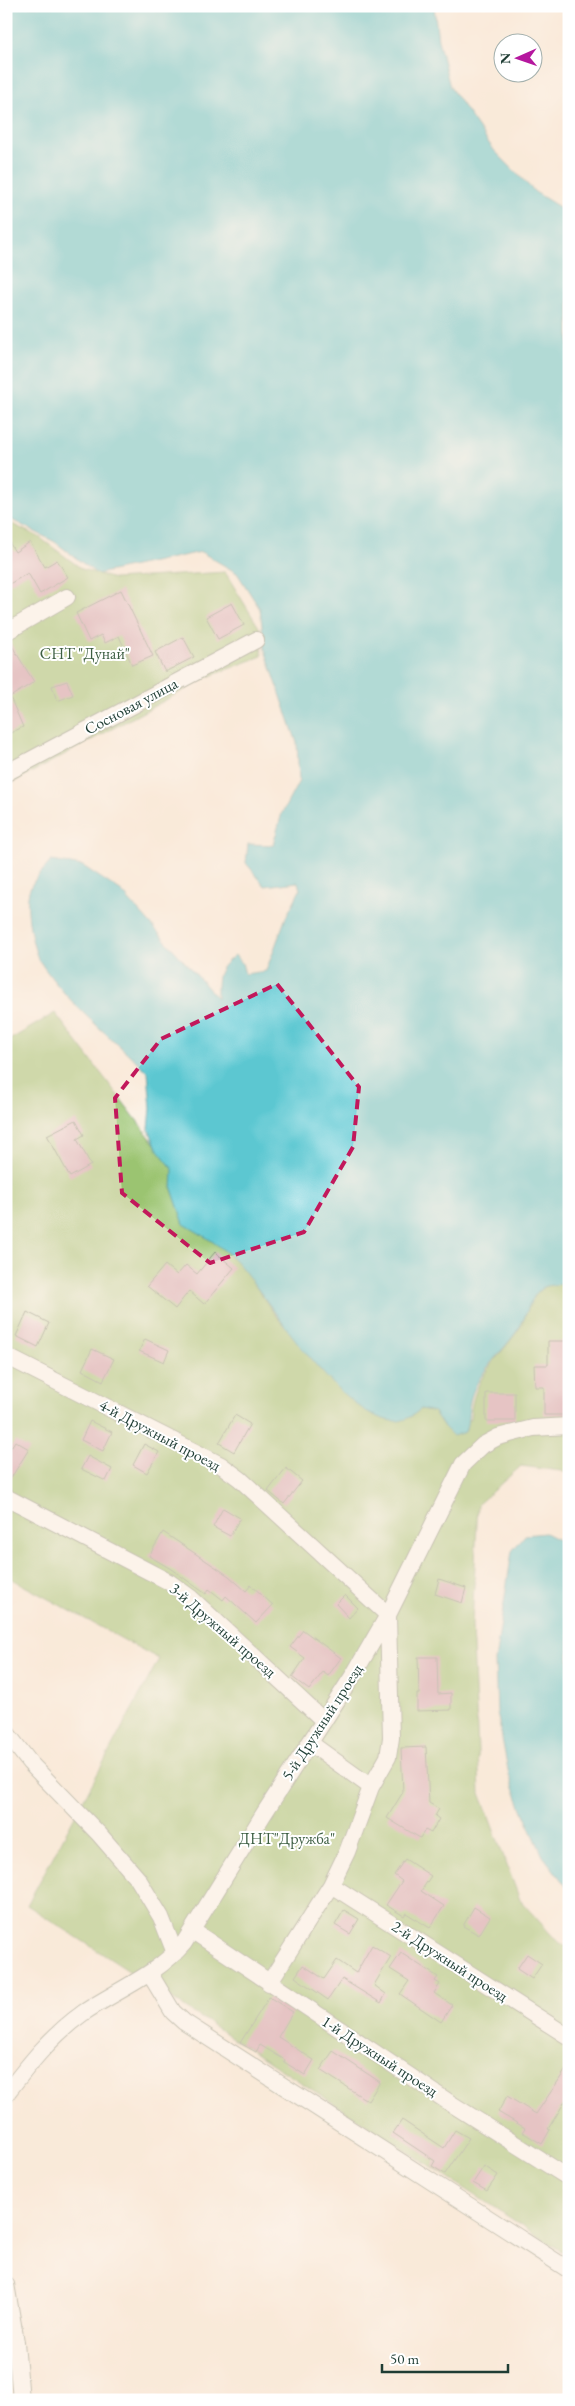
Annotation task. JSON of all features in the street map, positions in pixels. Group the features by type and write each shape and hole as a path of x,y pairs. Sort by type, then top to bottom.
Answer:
{"street":[{"path":"6,632 67,597"},
{"name":"Сосновая улица","path":"6,772 256,640"},
{"name":"4-й Дружный проезд","path":"6,1356 221,1465 240,1479 388,1615"},
{"name":"5-й Дружный проезд","path":"6,2094 52,2039 82,2014 150,1974 175,1954 192,1931 388,1615 455,1479 470,1455 498,1437 515,1431 552,1425 569,1426"},
{"name":"3-й Дружный проезд","path":"6,1497 169,1582 191,1598 324,1721"},
{"path":"269,1983 331,1885 347,1852 371,1787 388,1758 390,1747 388,1615"},
{"path":"6,1732 30,1762 99,1834 138,1879 161,1918 175,1954"},
{"path":"310,1743 371,1787"},
{"name":"2-й Дружный проезд","path":"331,1885 569,2037"},
{"name":"1-й Дружный проезд","path":"192,1931 569,2178"},
{"path":"150,1974 173,2012 184,2022 569,2270"},
{"path":"6,2284 16,2342 21,2400"}],"highlighted area":[{"path":"277,984 359,1087 353,1147 304,1232 210,1263 122,1193 115,1098 161,1039"}],"green space":[{"name":"СНТ \"Дунай\"","path":"6,521 39,537 82,569 114,579 225,572 260,629 262,656 210,676 6,786"},
{"name":"ДНТ\"Дружба\"","path":"55,1013 174,1169 172,1189 184,1223 220,1246 241,1265 276,1316 341,1391 410,1417 421,1409 434,1411 444,1427 470,1419 472,1404 481,1380 519,1329 534,1297 542,1288 555,1285 569,1285 569,1472 521,1466 478,1504 472,1625 480,1793 520,1900 557,1941 569,1948 569,2256 27,1905 159,1659 6,1576 6,1042"}],"water":[{"path":"6,6 434,6 438,40 450,87 493,149 535,192 569,213 569,1285 545,1287 534,1296 519,1328 480,1378 471,1398 465,1432 453,1436 434,1412 421,1409 412,1416 394,1421 373,1415 352,1401 310,1358 235,1260 214,1243 184,1224 172,1189 173,1169 158,1150 149,1130 151,1108 148,1072 62,991 36,954 30,929 29,891 37,877 51,861 83,866 122,892 217,998 217,984 221,969 235,955 242,963 245,974 266,971 286,917 300,890 298,882 265,886 246,863 248,844 273,845 282,813 299,781 297,743 265,650 260,609 237,573 201,552 97,574 55,542 6,517"},
{"path":"545,1533 569,1545 569,1890 543,1856 524,1814 509,1775 497,1712 495,1661 512,1551 525,1535"}],"building":[{"path":"6,537 15,552 30,542 45,567 57,560 68,577 40,594 28,573 6,586"},
{"path":"121,590 153,656 132,665 119,636 105,643 101,635 89,641 76,613"},
{"path":"232,603 244,625 218,639 206,617"},
{"path":"183,637 194,657 165,672 155,652"},
{"path":"9,641 34,682 10,697 23,727 6,735 6,642"},
{"path":"67,681 73,695 57,701 52,686"},
{"path":"76,1120 84,1135 77,1139 91,1165 70,1177 47,1135"},
{"path":"215,1252 234,1268 204,1304 189,1291 175,1309 147,1286 165,1265 177,1275 186,1265 197,1274"},
{"path":"27,1312 49,1323 38,1347 16,1336"},
{"path":"145,1339 169,1350 164,1362 139,1351"},
{"path":"548,1341 569,1341 569,1415 544,1415 544,1387 535,1387 534,1365 548,1365"},
{"path":"92,1349 114,1359 103,1381 82,1370"},
{"path":"486,1393 515,1393 515,1421 486,1421"},
{"path":"235,1415 250,1424 234,1452 219,1443"},
{"path":"90,1421 112,1432 103,1451 81,1440"},
{"path":"15,1441 29,1449 6,1486 6,1455"},
{"path":"144,1444 159,1452 147,1473 133,1465"},
{"path":"88,1456 112,1469 106,1481 81,1469"},
{"path":"286,1468 302,1481 284,1504 268,1491"},
{"path":"223,1508 240,1518 230,1536 213,1527"},
{"path":"163,1532 229,1576 246,1591 251,1585 273,1605 256,1623 226,1596 223,1600 209,1589 206,1594 149,1556"},
{"path":"439,1579 466,1588 462,1603 435,1594"},
{"path":"345,1595 358,1608 349,1618 336,1604"},
{"path":"303,1630 341,1658 328,1676 323,1672 309,1690 292,1677 305,1658 290,1647"},
{"path":"418,1657 437,1657 438,1694 451,1693 451,1710 417,1711 417,1694 419,1694"},
{"path":"426,1747 429,1803 439,1809 435,1816 439,1819 431,1833 425,1830 420,1838 387,1818 403,1792 401,1748"},
{"path":"405,1859 431,1876 421,1891 444,1906 430,1928 406,1913 404,1916 386,1905 402,1881 394,1875"},
{"path":"474,1907 490,1917 479,1935 463,1926"},
{"path":"344,1910 359,1919 350,1934 335,1925"},
{"path":"372,1945 391,1957 374,1985 386,1994 381,2003 342,1979 328,2000 295,1977 303,1965 324,1979 337,1960 356,1973"},
{"path":"401,1953 438,1977 435,1981 440,1984 434,1993 452,2005 441,2022 400,1994 409,1981 390,1969"},
{"path":"527,1954 542,1964 532,1979 517,1969"},
{"path":"269,1997 293,2012 278,2037 314,2060 305,2075 260,2045 256,2052 240,2043"},
{"path":"333,2051 380,2082 368,2101 320,2070"},
{"path":"569,2065 569,2095 548,2129 550,2130 542,2144 522,2132 525,2128 498,2112 507,2096 536,2114"},
{"path":"402,2120 444,2148 455,2130 469,2138 445,2174 432,2166 435,2161 393,2133"},
{"path":"484,2166 498,2175 487,2191 473,2183"}]}
